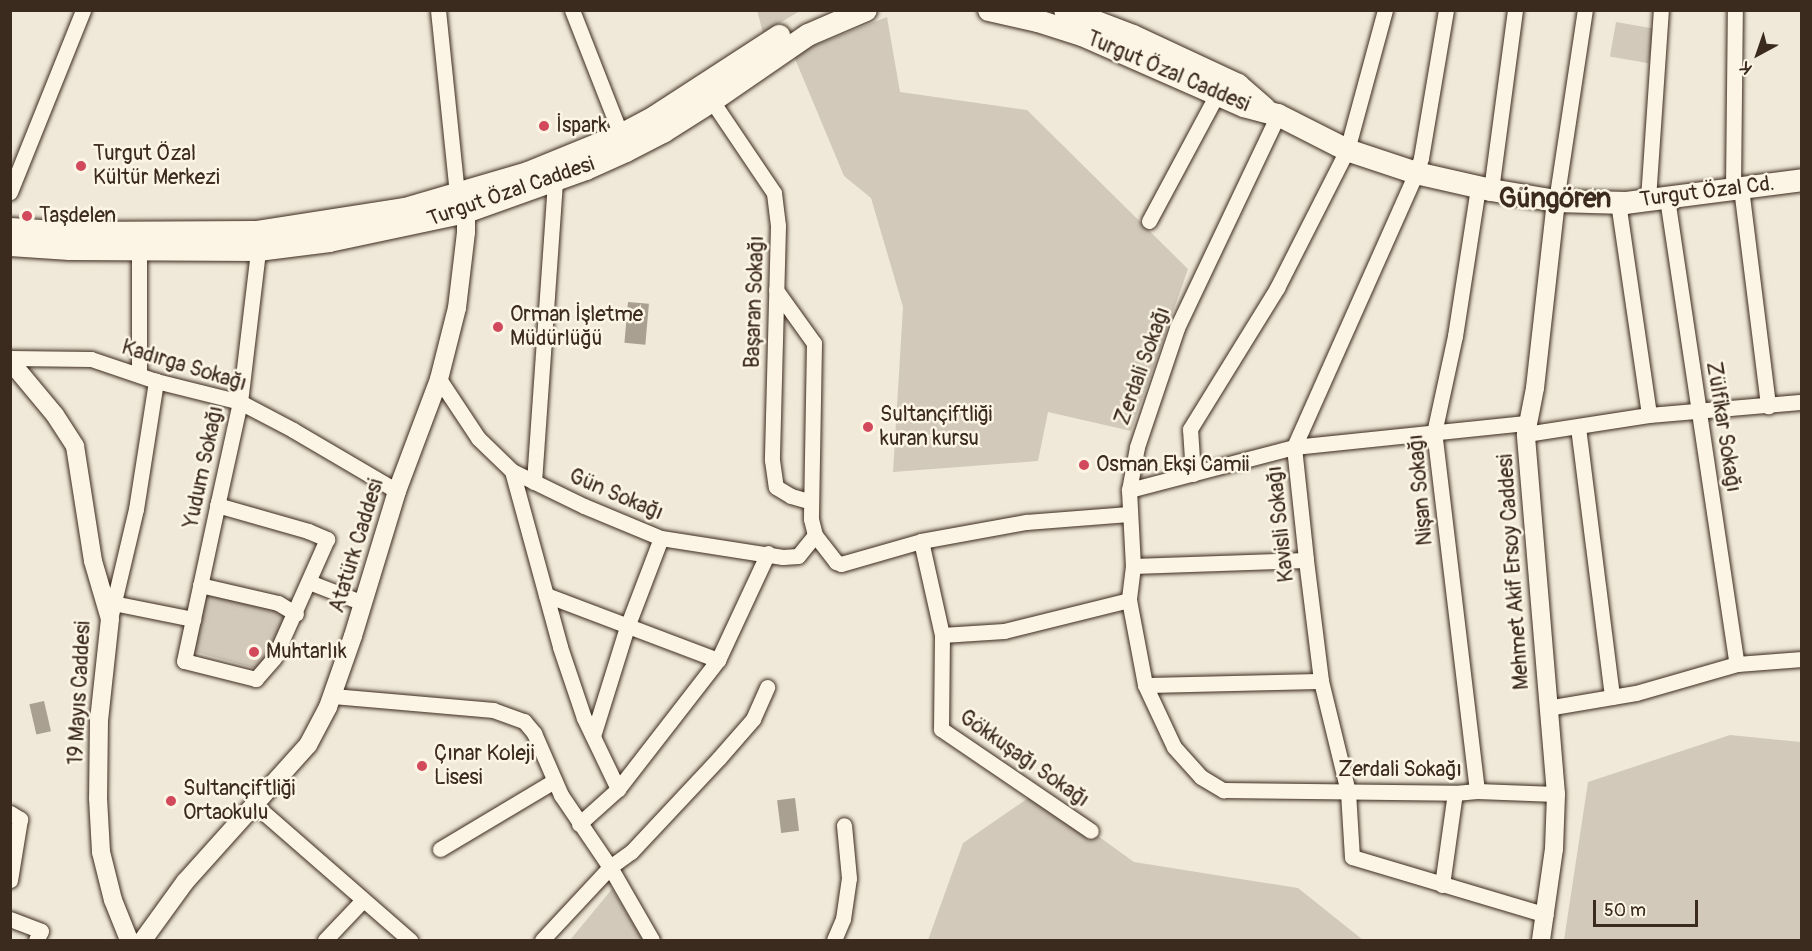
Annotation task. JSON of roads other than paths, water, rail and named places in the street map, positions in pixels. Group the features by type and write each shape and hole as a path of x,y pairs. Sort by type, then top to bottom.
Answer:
{"main road":[{"name":"Turgut Özal Caddesi","path":"10,229 258,250 328,241 462,202 555,181 663,132 708,94 821,10"},
{"name":"Turgut Özal Caddesi","path":"989,10 1038,21 1082,35 1244,106 1272,113"},
{"name":"Turgut Özal Caddesi","path":"1068,11 1133,36 1238,86 1272,113"},
{"name":"Turgut Özal Caddesi","path":"10,245 139,241 256,232 462,202 621,135 708,94 808,35 855,12"},
{"name":"Turgut Özal Cd.","path":"1272,113 1347,150 1416,173 1484,189 1556,201 1617,202 1657,199 1802,180"}],"street":[{"path":"10,192 83,10"},
{"path":"438,10 462,202"},
{"path":"572,10 621,135"},
{"path":"1193,474 1190,429 1277,288 1347,150 1385,10"},
{"name":"Kavisli Sokağı","path":"1442,885 1352,856 1348,792 1321,681 1294,447 1416,173 1446,10"},
{"name":"Nişan Sokağı","path":"1477,790 1434,433 1484,189 1515,10"},
{"path":"1556,201 1585,10"},
{"name":"Zülfikar Sokağı","path":"1661,10 1657,199 1700,412 1737,663"},
{"path":"1735,10 1737,188 1768,406"},
{"name":"Başaran Sokağı","path":"708,94 774,193 778,226 772,460 776,487 790,496 809,501"},
{"path":"1149,221 1217,94"},
{"name":"Zerdali Sokağı","path":"1272,113 1177,328 1137,447 1129,490 1134,566 1129,600 1145,685 1174,747 1201,777 1223,790 1455,793 1477,790 1556,794"},
{"path":"534,482 555,181"},
{"name":"Mehmet Akif Ersoy Caddesi","path":"1542,940 1554,849 1556,794 1547,708 1527,428 1535,387 1556,201"},
{"name":"Atatürk Caddesi","path":"143,940 185,882 308,745 333,696 397,491 439,379 457,308 466,232 462,202"},
{"path":"1617,202 1649,415"},
{"path":"139,241 139,375"},
{"name":"Yudum Sokağı","path":"258,250 240,402 184,661 256,679 274,658 296,614"},
{"path":"776,290 814,343 809,501 815,535 841,564 921,541 1026,522 1129,513"},
{"name":"Kadırga Sokağı","path":"10,359 91,359 156,381 240,402 397,491"},
{"name":"19 Mayıs Caddesi","path":"10,359 55,414 75,446 93,561 111,611 99,720 98,798 101,852 113,900 129,940"},
{"name":"Gün Sokağı","path":"439,379 478,438 512,471 584,506 661,538 783,557 798,556 815,535"},
{"path":"156,381 136,509 111,611 193,619"},
{"path":"1129,490 1294,447 1434,433 1578,427 1649,415 1802,402"},
{"path":"1578,427 1612,697"},
{"path":"512,471 560,647 593,736 618,789"},
{"path":"200,585 278,603 296,614 327,539 308,531 217,505"},
{"path":"593,736 627,627 661,538"},
{"name":"Gökkuşağı Sokağı","path":"921,541 942,635 941,729 1091,831"},
{"path":"579,824 618,789 718,660 768,553"},
{"path":"1134,566 1306,560"},
{"path":"309,582 363,603"},
{"path":"546,595 718,660"},
{"path":"942,635 1004,631 1129,600"},
{"path":"1547,708 1636,693 1737,663 1802,659"},
{"path":"1145,685 1321,681"},
{"path":"542,940 610,867 631,852 746,727 753,719 767,687"},
{"path":"333,696 493,710 524,721 534,733 554,781 579,824 610,867 652,940"},
{"path":"440,849 554,781"},
{"path":"1455,793 1442,885 1546,915"},
{"path":"255,805 410,940"},
{"path":"10,813 20,819 10,880"},
{"path":"834,940 843,919 849,878 844,825"},
{"path":"325,940 363,900"},
{"path":"10,919 41,931 36,940"}],"place":[{"name":"İspark","path":"544,126"},
{"name":"Turgut Özal Kültür Merkezi","path":"81,166"},
{"name":"Taşdelen","path":"27,216"},
{"name":"Orman İşletme Müdürlüğü","path":"498,327"},
{"name":"Sultançiftliği kuran kursu","path":"868,427"},
{"name":"Osman Ekşi Camii","path":"1084,465"},
{"name":"Muhtarlık","path":"254,652"},
{"name":"Çınar Koleji Lisesi","path":"422,766"},
{"name":"Sultançiftliği Ortaokulu","path":"171,801"}],"district":[{"name":"Güngören","path":"1555,199"}]}
